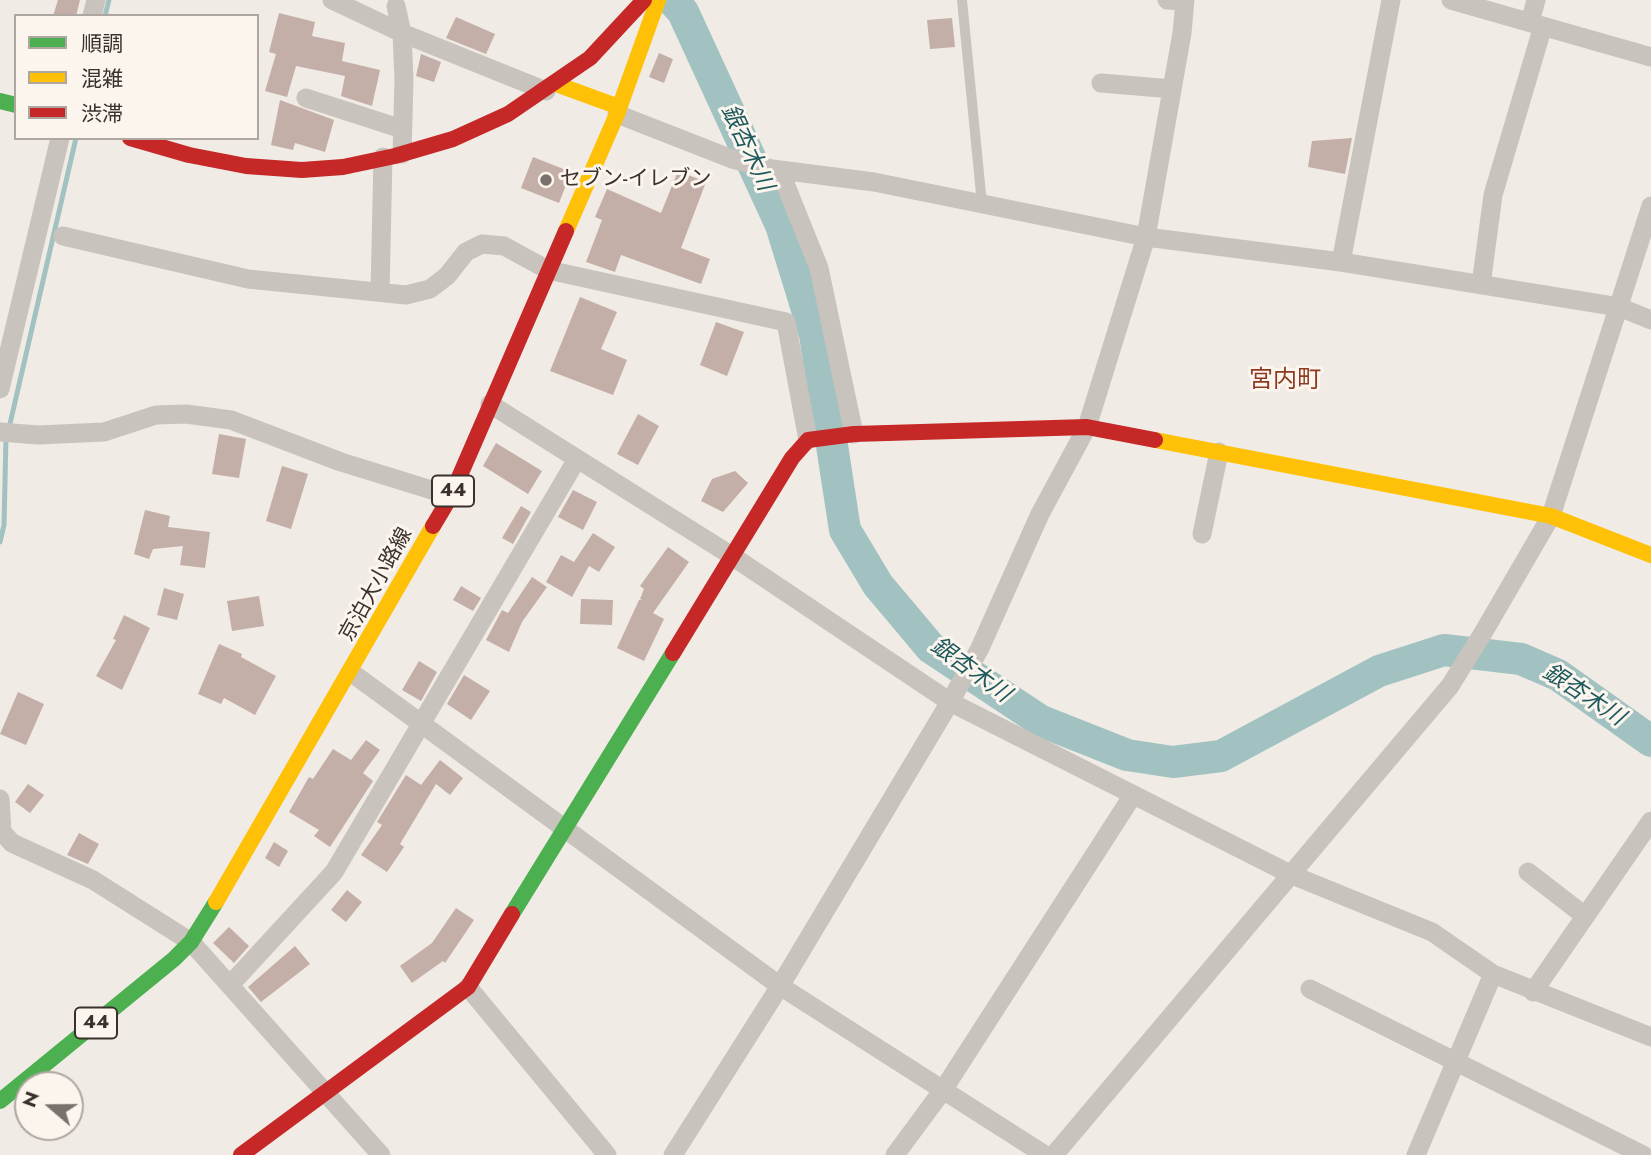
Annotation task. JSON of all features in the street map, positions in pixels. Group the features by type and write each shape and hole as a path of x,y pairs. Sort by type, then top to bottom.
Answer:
{"street":[{"path":"332,0 402,33 618,111 732,159 776,170 874,182 1146,237 1341,262 1619,307 1651,320"},
{"path":"673,1155 780,986 950,702 980,648 1040,514 1087,427 1146,237 1172,89 1179,0"},
{"path":"1341,262 1391,0"},
{"path":"1451,0 1651,57"},
{"path":"1481,285 1493,195 1537,24 1536,0"},
{"path":"138,140 246,166 302,170 343,167 393,155 482,128 551,87 590,58 652,3"},
{"name":"京泊大小路線","path":"0,1101 191,942 352,673 451,496 618,111 652,3"},
{"path":"380,292 393,155 402,129 402,33 396,6"},
{"path":"1101,83 1172,89"},
{"path":"306,98 402,129"},
{"path":"0,389 60,140"},
{"path":"776,170 819,268 853,435"},
{"path":"1054,1155 1450,686 1551,516 1651,205"},
{"path":"63,236 248,279 407,295 430,289 447,276 466,252 482,244 504,246 548,270 786,323 808,440"},
{"path":"490,404 732,556 950,702 1292,875 1432,932 1493,974 1651,1037"},
{"path":"9,433 104,432 156,415 186,414 231,420 341,462 451,496"},
{"path":"241,1155 468,987 792,458 808,440 853,435 1087,427 1551,516 1651,555"},
{"path":"1202,534 1219,452"},
{"path":"230,985 334,872 577,459"},
{"path":"352,673 564,831 780,986 1045,1155"},
{"path":"895,1155 943,1090 1133,795"},
{"path":"0,799 2,832 12,844 93,880 191,942 381,1155"},
{"path":"1533,992 1651,821"},
{"path":"1528,872 1585,916"},
{"path":"1416,1155 1493,974"},
{"path":"468,987 607,1155"},
{"path":"1310,989 1643,1155"}],"lane":[{"path":"962,0 982,204"}],"building":[{"path":"58,0 80,0 76,14 54,14"},
{"path":"279,13 315,22 312,36 345,43 342,61 380,70 372,106 341,96 345,76 296,66 287,97 265,91 276,54 269,52"},
{"path":"456,17 495,34 486,54 446,38"},
{"path":"952,18 955,47 930,49 927,20"},
{"path":"659,53 673,59 664,83 649,77"},
{"path":"421,54 441,62 434,82 416,76"},
{"path":"280,100 334,120 325,152 295,143 293,150 271,145"},
{"path":"1352,138 1345,174 1308,167 1312,141"},
{"name":"セブン-イレブン","path":"533,157 571,172 559,203 521,188"},
{"path":"678,171 706,182 681,248 710,259 701,284 621,255 615,272 586,262 602,220 595,217 607,189 661,213"},
{"path":"580,297 617,312 601,349 627,360 613,395 550,371"},
{"path":"716,322 744,332 727,376 700,365"},
{"path":"638,414 659,426 638,465 617,454"},
{"path":"219,434 246,439 239,478 212,474"},
{"path":"496,443 542,471 528,494 483,466"},
{"path":"282,466 308,474 291,529 266,521"},
{"path":"735,471 748,483 723,512 701,501 712,479"},
{"path":"573,490 597,502 583,530 558,517"},
{"path":"521,506 531,512 513,544 502,538"},
{"path":"145,510 170,516 168,527 210,532 205,568 180,565 183,546 153,549 149,559 134,554"},
{"path":"593,533 615,547 599,572 589,566 572,597 546,582 561,555 574,562"},
{"path":"668,547 689,562 653,613 664,619 644,661 617,648 639,600 642,600 640,599 644,589 640,586"},
{"path":"532,577 547,587 522,622 509,652 486,640 502,610 508,613"},
{"path":"461,586 481,598 473,611 453,600"},
{"path":"164,588 184,594 177,620 157,615"},
{"path":"259,596 264,626 232,631 227,601"},
{"path":"581,599 613,600 612,625 580,624"},
{"path":"124,615 150,628 122,690 96,676 116,640 113,639"},
{"path":"219,644 242,654 241,657 276,676 255,715 224,698 221,704 198,694"},
{"path":"419,661 437,672 421,701 402,690"},
{"path":"464,675 490,691 471,720 447,704"},
{"path":"18,692 44,704 26,745 0,734"},
{"path":"366,740 380,750 363,773 373,781 330,847 314,836 319,830 289,812 309,777 313,779 333,749 351,760"},
{"path":"440,760 463,778 450,795 436,784 400,844 404,847 387,872 361,855 382,825 377,822 406,775 421,785"},
{"path":"28,784 44,795 30,813 15,802"},
{"path":"79,833 99,844 88,864 67,855"},
{"path":"274,842 288,851 279,867 265,858"},
{"path":"347,890 362,902 346,922 331,910"},
{"path":"456,908 474,920 445,963 443,961 412,983 400,966 432,943"},
{"path":"229,927 249,946 234,963 213,943"},
{"path":"295,946 310,964 261,1002 248,987"}],"waterway":[{"path":"106,14 109,0"},
{"name":"銀杏木川","path":"672,0 683,12 781,225 815,335 845,530 878,585 931,648 1041,721 1127,755 1173,762 1221,756 1379,671 1444,650 1521,659 1558,675 1651,741"},
{"path":"9,428 76,140"},
{"path":"0,542 4,525 6,437"}],"traffic: fast":[{"path":"0,101 14,104"},
{"path":"512,914 673,653"},
{"path":"0,1101 174,959 191,942 216,902"}],"traffic: slow":[{"path":"566,231 617,114 658,0"},
{"path":"556,84 619,107"},
{"path":"1155,440 1551,516 1651,555"},
{"path":"216,902 433,526"}],"traffic: jam":[{"path":"137,140 189,155 246,166 302,170 343,167 395,156 453,139 508,114 590,58 644,0"},
{"path":"433,526 451,496 566,231"},
{"path":"673,653 792,458 808,440 854,434 1087,427 1155,440"},
{"path":"241,1155 468,987 512,914"}],"place":[{"name":"セブン-イレブン","path":"546,180"}],"district":[{"name":"宮内町","path":"1285,381"}]}
